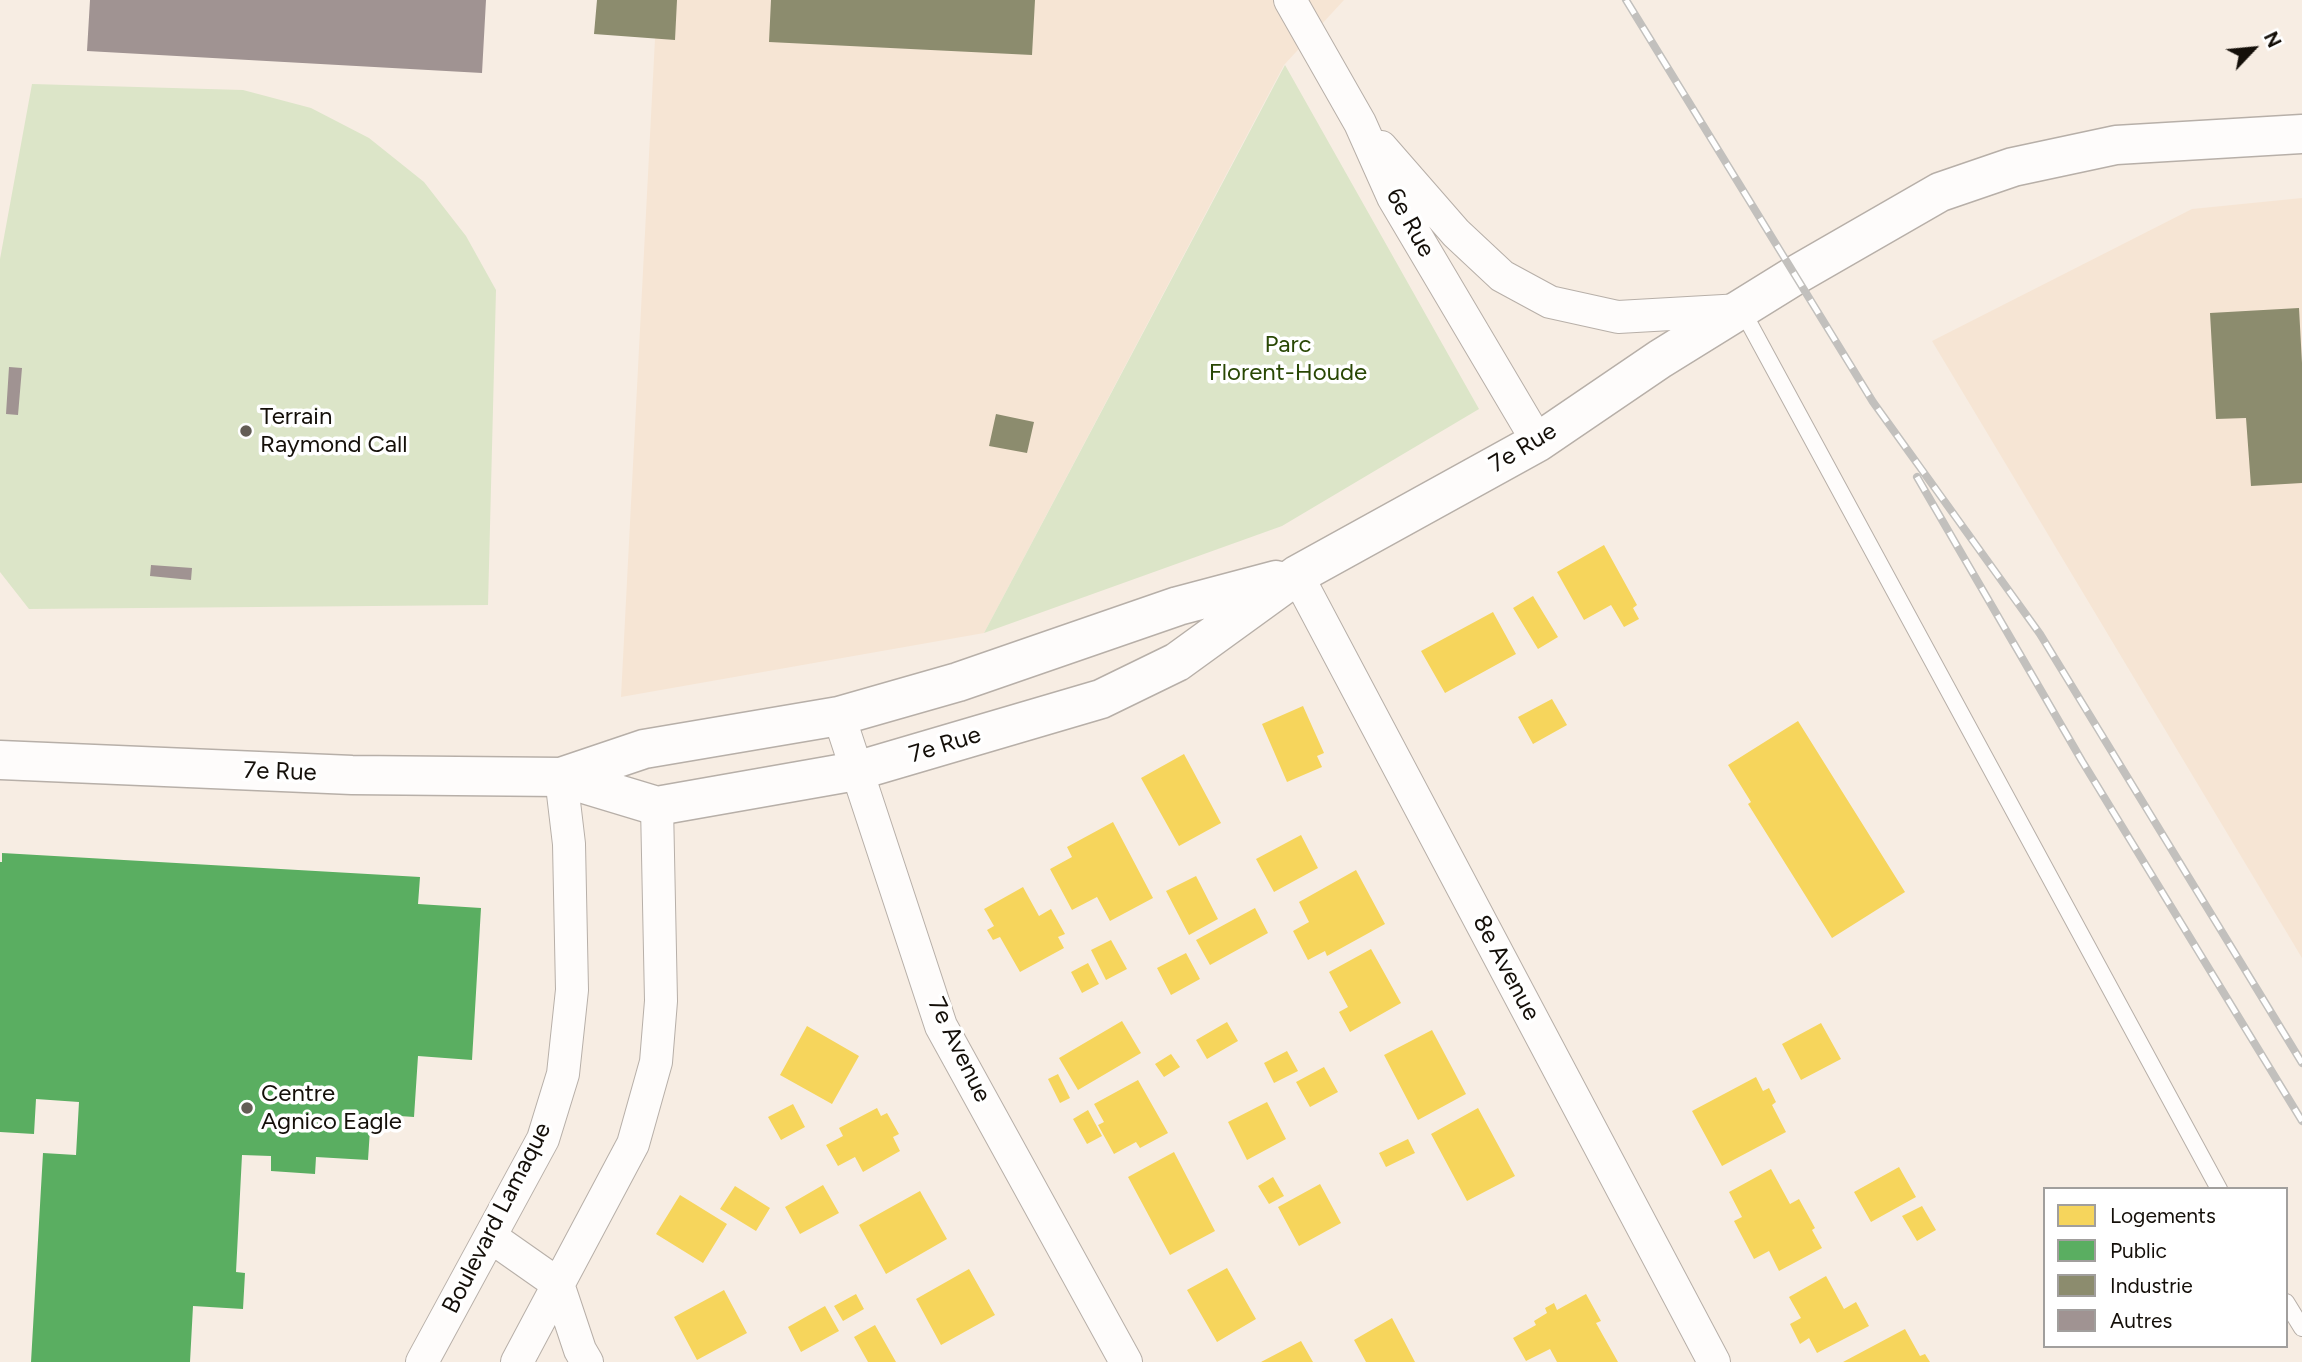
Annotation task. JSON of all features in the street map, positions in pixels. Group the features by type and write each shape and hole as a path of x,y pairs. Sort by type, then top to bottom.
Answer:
{"main road":[{"name":"7e Rue","path":"0,760 352,775 561,777 657,806 856,772 1101,699 1177,662 1297,575 1538,442 1660,359 1794,276 1940,192 2013,167 2116,145 2302,134"},
{"name":"7e Rue","path":"561,777 645,749 838,716 958,682 1178,606 1297,575"}],"street":[{"name":"6e Rue","path":"1290,0 1360,123 1393,197 1538,442"},
{"path":"1360,123 1456,233 1502,276 1550,302 1618,317 1742,310"},
{"name":"8e Avenue","path":"1297,575 1714,1362"},
{"name":"7e Avenue","path":"838,716 941,1026 1126,1362"},
{"name":"Boulevard Lamaque","path":"422,1362 542,1139 563,1074 572,990 569,844 561,777"},
{"path":"517,1362 633,1144 656,1062 661,1001 657,806"},
{"path":"491,1237 558,1284 580,1350 587,1362"}],"lane":[{"path":"1742,310 2218,1187"},
{"path":"2288,1305 2302,1328"}],"shaded area":[{"path":"657,0 1344,0 1284,65 984,633 621,697"},
{"path":"2302,198 2302,958 1932,341 2192,209"}],"green space":[{"name":"Parc Florent-Houde","path":"1285,65 1479,409 1282,526 984,633"},
{"name":"Terrain Raymond Call","path":"32,84 243,90 311,108 369,138 424,182 466,236 496,290 488,605 29,609 0,572 0,259"}],"building: Logements":[{"path":"1604,545 1637,605 1633,608 1639,619 1624,627 1611,605 1584,620 1557,572"},
{"path":"1533,596 1558,637 1538,649 1513,608"},
{"path":"1493,612 1516,654 1445,693 1421,651"},
{"path":"1552,699 1567,725 1533,744 1518,717"},
{"path":"1303,706 1324,753 1317,756 1322,767 1287,782 1262,724"},
{"path":"1798,721 1905,892 1832,938 1748,804 1751,802 1728,765"},
{"path":"1184,754 1221,823 1179,846 1141,778"},
{"path":"1113,822 1153,898 1110,921 1097,897 1072,910 1050,869 1072,857 1067,847"},
{"path":"1301,835 1318,868 1274,892 1256,859"},
{"path":"1356,870 1385,924 1327,956 1325,951 1308,960 1293,931 1309,922 1299,902"},
{"path":"1196,876 1218,919 1189,935 1166,891"},
{"path":"1023,887 1039,916 1051,909 1065,934 1058,937 1064,948 1020,972 1000,937 993,940 987,930 994,926 984,909"},
{"path":"1255,908 1268,933 1210,965 1196,940"},
{"path":"1111,940 1127,969 1106,980 1091,950"},
{"path":"1371,949 1401,1003 1350,1032 1339,1012 1348,1007 1329,972"},
{"path":"1186,953 1200,979 1171,995 1157,968"},
{"path":"1088,963 1099,984 1082,993 1071,972"},
{"path":"1122,1021 1141,1053 1078,1090 1059,1058"},
{"path":"1227,1022 1238,1041 1207,1059 1196,1040"},
{"path":"1821,1023 1841,1059 1801,1080 1782,1044"},
{"path":"807,1026 859,1056 832,1104 780,1075"},
{"path":"1432,1030 1466,1094 1418,1120 1384,1055"},
{"path":"1287,1051 1298,1071 1274,1083 1264,1063"},
{"path":"1171,1054 1180,1067 1164,1077 1155,1064"},
{"path":"1324,1067 1338,1092 1310,1107 1296,1082"},
{"path":"1058,1074 1070,1098 1060,1103 1048,1079"},
{"path":"1756,1077 1763,1091 1769,1088 1776,1102 1772,1105 1786,1132 1722,1166 1692,1111"},
{"path":"1138,1080 1168,1133 1140,1148 1136,1142 1114,1154 1098,1125 1104,1122 1094,1104"},
{"path":"1267,1102 1286,1139 1247,1160 1228,1122"},
{"path":"793,1104 805,1127 781,1140 768,1117"},
{"path":"877,1108 881,1116 887,1113 899,1134 893,1137 900,1151 863,1172 855,1157 838,1166 826,1145 843,1136 839,1128"},
{"path":"1478,1108 1515,1176 1467,1201 1431,1134"},
{"path":"1088,1110 1102,1136 1087,1144 1073,1119"},
{"path":"1408,1139 1415,1153 1386,1167 1379,1153"},
{"path":"1174,1152 1215,1231 1170,1255 1128,1177"},
{"path":"1899,1167 1916,1197 1871,1222 1854,1192"},
{"path":"1771,1169 1790,1204 1799,1199 1815,1228 1812,1230 1822,1248 1779,1271 1769,1251 1754,1259 1734,1221 1742,1217 1729,1192"},
{"path":"1273,1177 1284,1196 1269,1204 1258,1186"},
{"path":"1320,1184 1341,1223 1299,1246 1278,1207"},
{"path":"823,1185 839,1213 800,1234 785,1207"},
{"path":"735,1186 770,1208 756,1231 720,1209"},
{"path":"920,1191 947,1239 886,1274 859,1225"},
{"path":"680,1195 727,1224 703,1263 656,1234"},
{"path":"1922,1206 1936,1230 1917,1241 1902,1216"},
{"path":"1227,1268 1256,1319 1217,1342 1187,1290"},
{"path":"969,1269 995,1315 941,1345 916,1299"},
{"path":"1826,1276 1844,1309 1856,1302 1869,1326 1817,1353 1809,1338 1800,1344 1790,1324 1801,1318 1789,1297"},
{"path":"724,1290 747,1333 697,1360 674,1317"},
{"path":"856,1294 864,1309 843,1321 834,1306"},
{"path":"1586,1294 1601,1321 1596,1323 1618,1362 1557,1362 1550,1349 1526,1361 1513,1338 1536,1325 1534,1321 1547,1313 1545,1308 1554,1303 1557,1310"},
{"path":"825,1306 839,1331 801,1352 788,1327"},
{"path":"1392,1318 1415,1362 1366,1362 1354,1340"},
{"path":"875,1325 896,1362 868,1362 854,1337"},
{"path":"1905,1329 1920,1356 1925,1354 1930,1362 1843,1362"},
{"path":"1301,1341 1313,1362 1261,1362"}],"building: Public":[{"name":"Centre Agnico Eagle","path":"2,853 420,877 418,904 481,908 472,1060 418,1056 414,1117 371,1114 368,1160 316,1157 315,1174 271,1171 271,1156 242,1155 236,1272 245,1273 243,1309 193,1306 190,1362 31,1362 43,1153 76,1155 79,1102 36,1099 34,1134 0,1132"}],"building: Industrie":[{"path":"597,0 677,0 675,40 594,34"},
{"path":"771,0 1035,0 1032,55 769,42"},
{"path":"2299,308 2302,483 2251,486 2246,418 2216,419 2210,313"},
{"path":"996,414 1034,422 1027,453 989,446"}],"building: Autres":[{"path":"90,0 486,0 482,73 87,51"},
{"path":"9,367 22,368 18,415 6,414"},
{"path":"151,565 192,568 191,580 150,576"}],"railway":[{"path":"1626,0 1873,402 2040,634 2302,1063"},
{"path":"1917,477 2082,761 2302,1121"}],"place":[{"name":"Terrain Raymond Call","path":"246,431"},
{"name":"Centre Agnico Eagle","path":"247,1108"}]}
